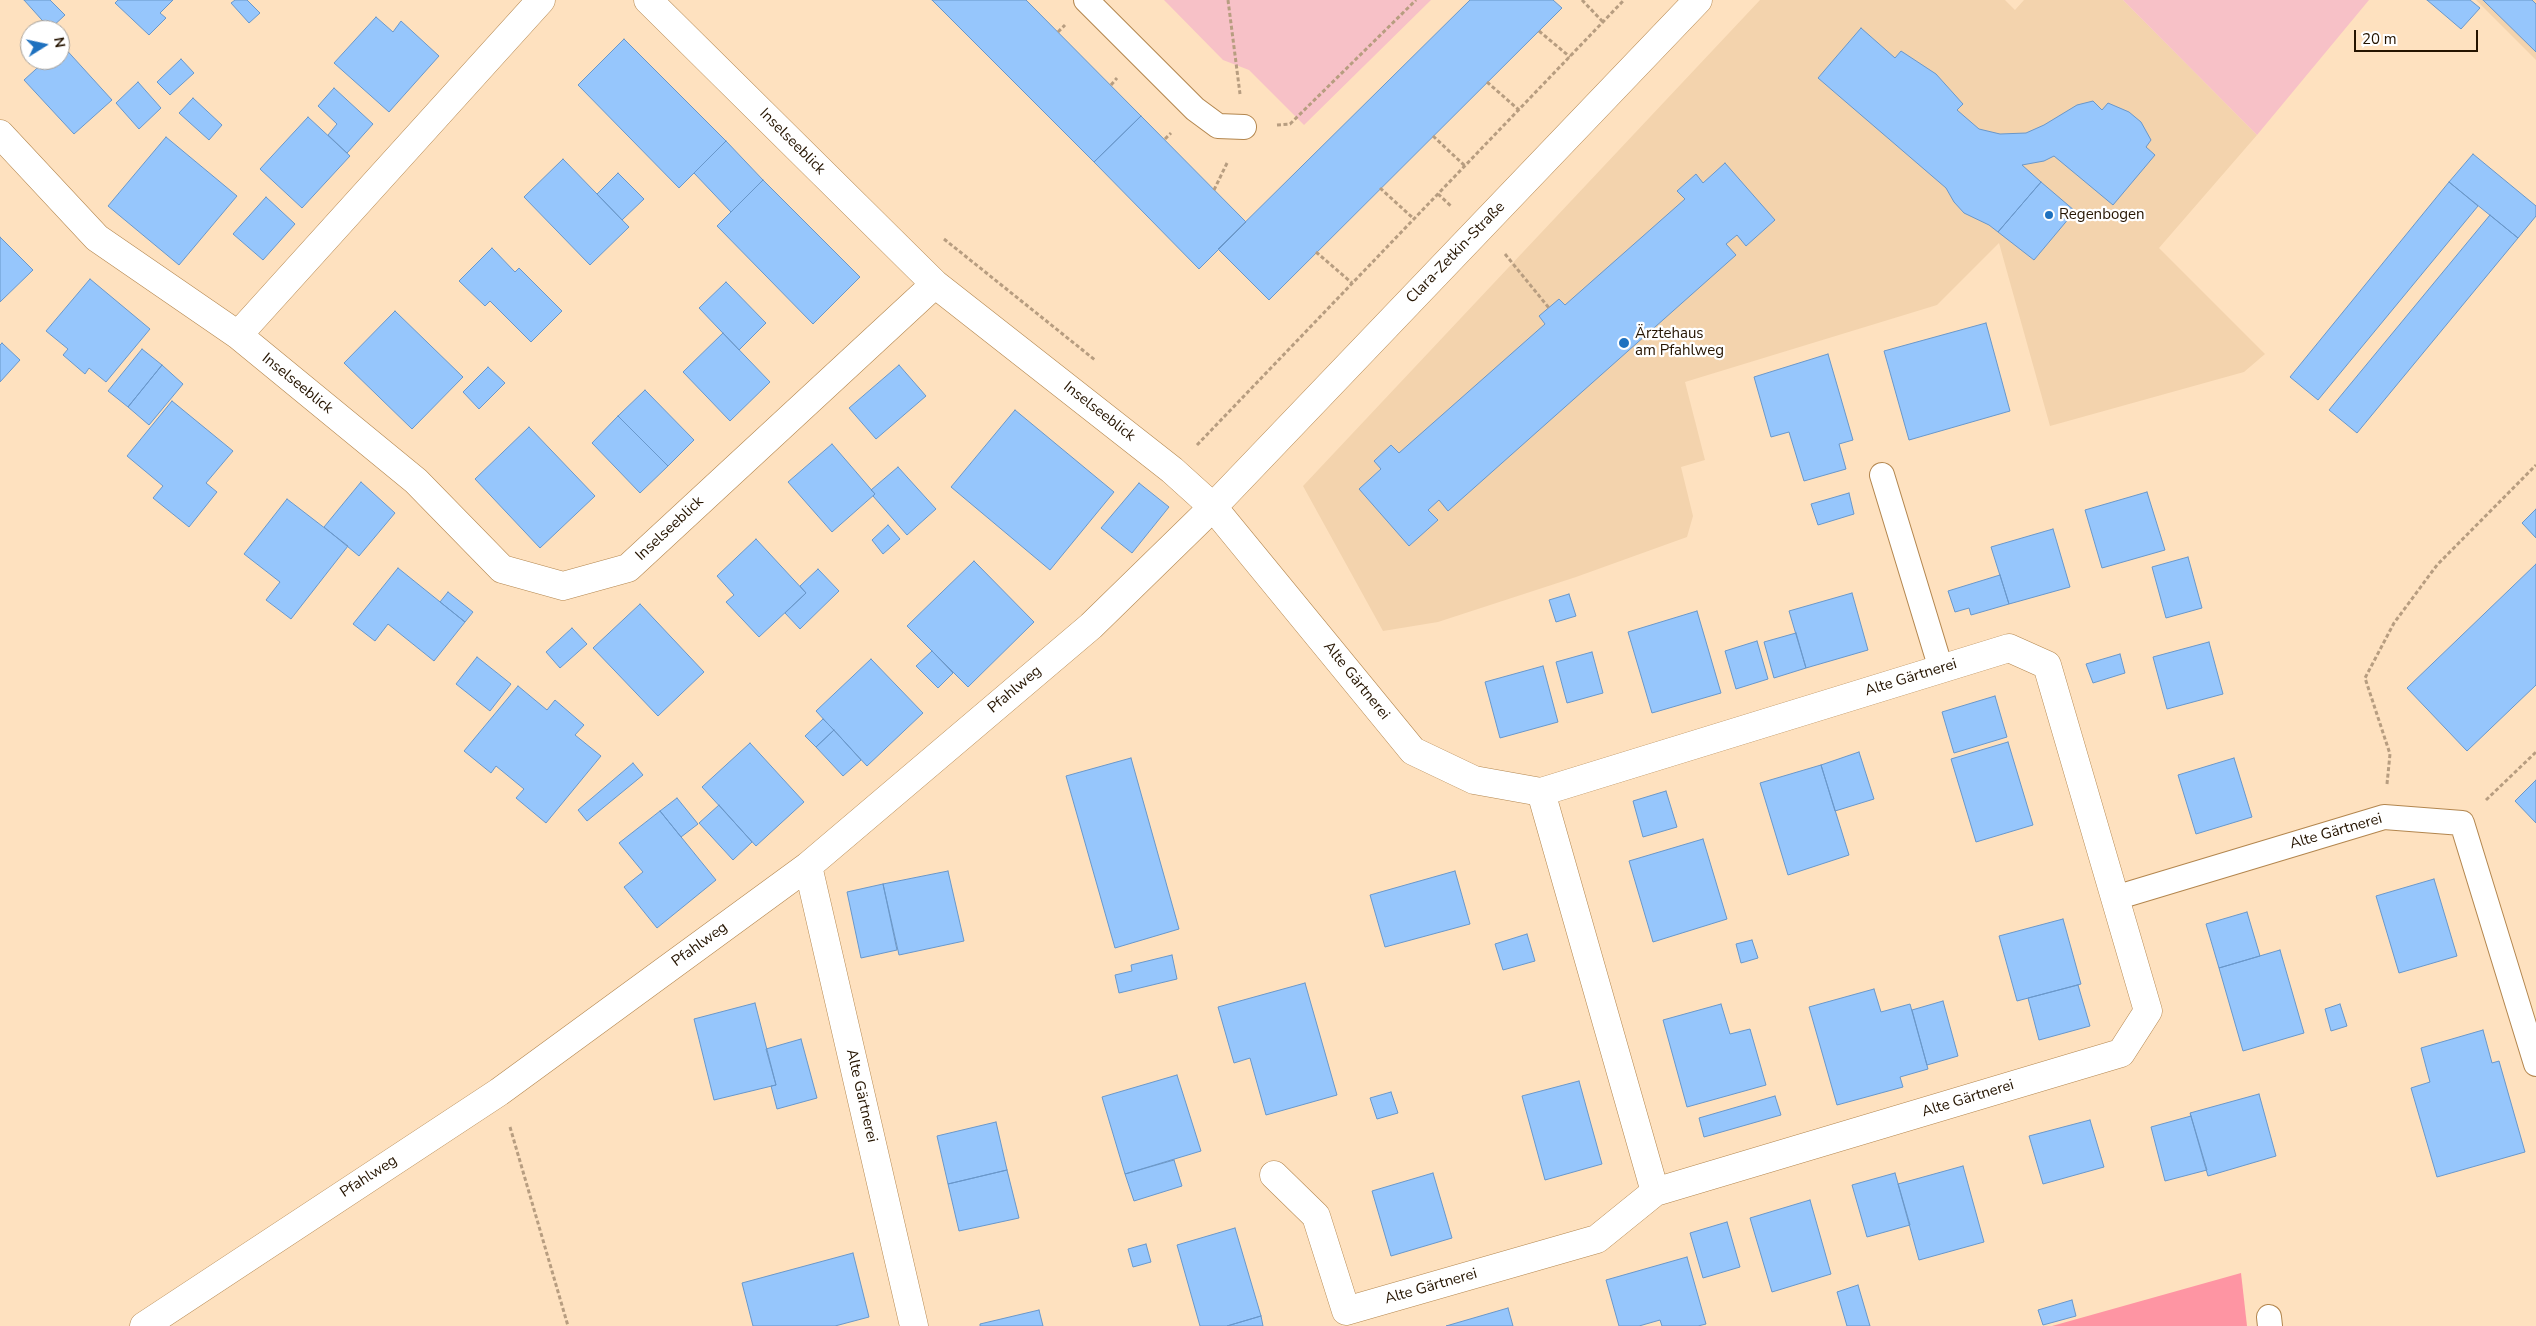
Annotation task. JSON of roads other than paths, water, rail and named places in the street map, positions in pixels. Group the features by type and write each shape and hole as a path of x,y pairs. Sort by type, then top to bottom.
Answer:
{"street":[{"path":"238,335 541,0"},
{"name":"Inselseeblick","path":"648,0 935,284 1172,470 1213,507"},
{"name":"Clara-Zetkin-Straße","path":"1213,507 1698,0"},
{"name":"Inselseeblick","path":"0,134 97,238 238,335 416,481 502,569 563,586 628,568 935,284"},
{"name":"Alte Gärtnerei","path":"1213,507 1413,751 1474,780 1541,792 2009,648 2047,665 2148,1011 2121,1053 1655,1192 1597,1239 1346,1311 1316,1216 1274,1176"},
{"name":"Pfahlweg","path":"144,1326 499,1092 808,866 1091,626 1213,507"},
{"path":"1541,792 1655,1192"},
{"name":"Alte Gärtnerei","path":"808,866 914,1326"}],"lane":[{"path":"1086,0 1195,109 1218,126 1244,127"},
{"path":"1882,475 1941,669"},
{"name":"Alte Gärtnerei","path":"2115,898 2384,817 2462,823 2536,1064"}],"place":[{"name":"Regenbogen","path":"2049,215"},
{"name":"Ärztehaus am Pfahlweg","path":"1624,343"}]}
